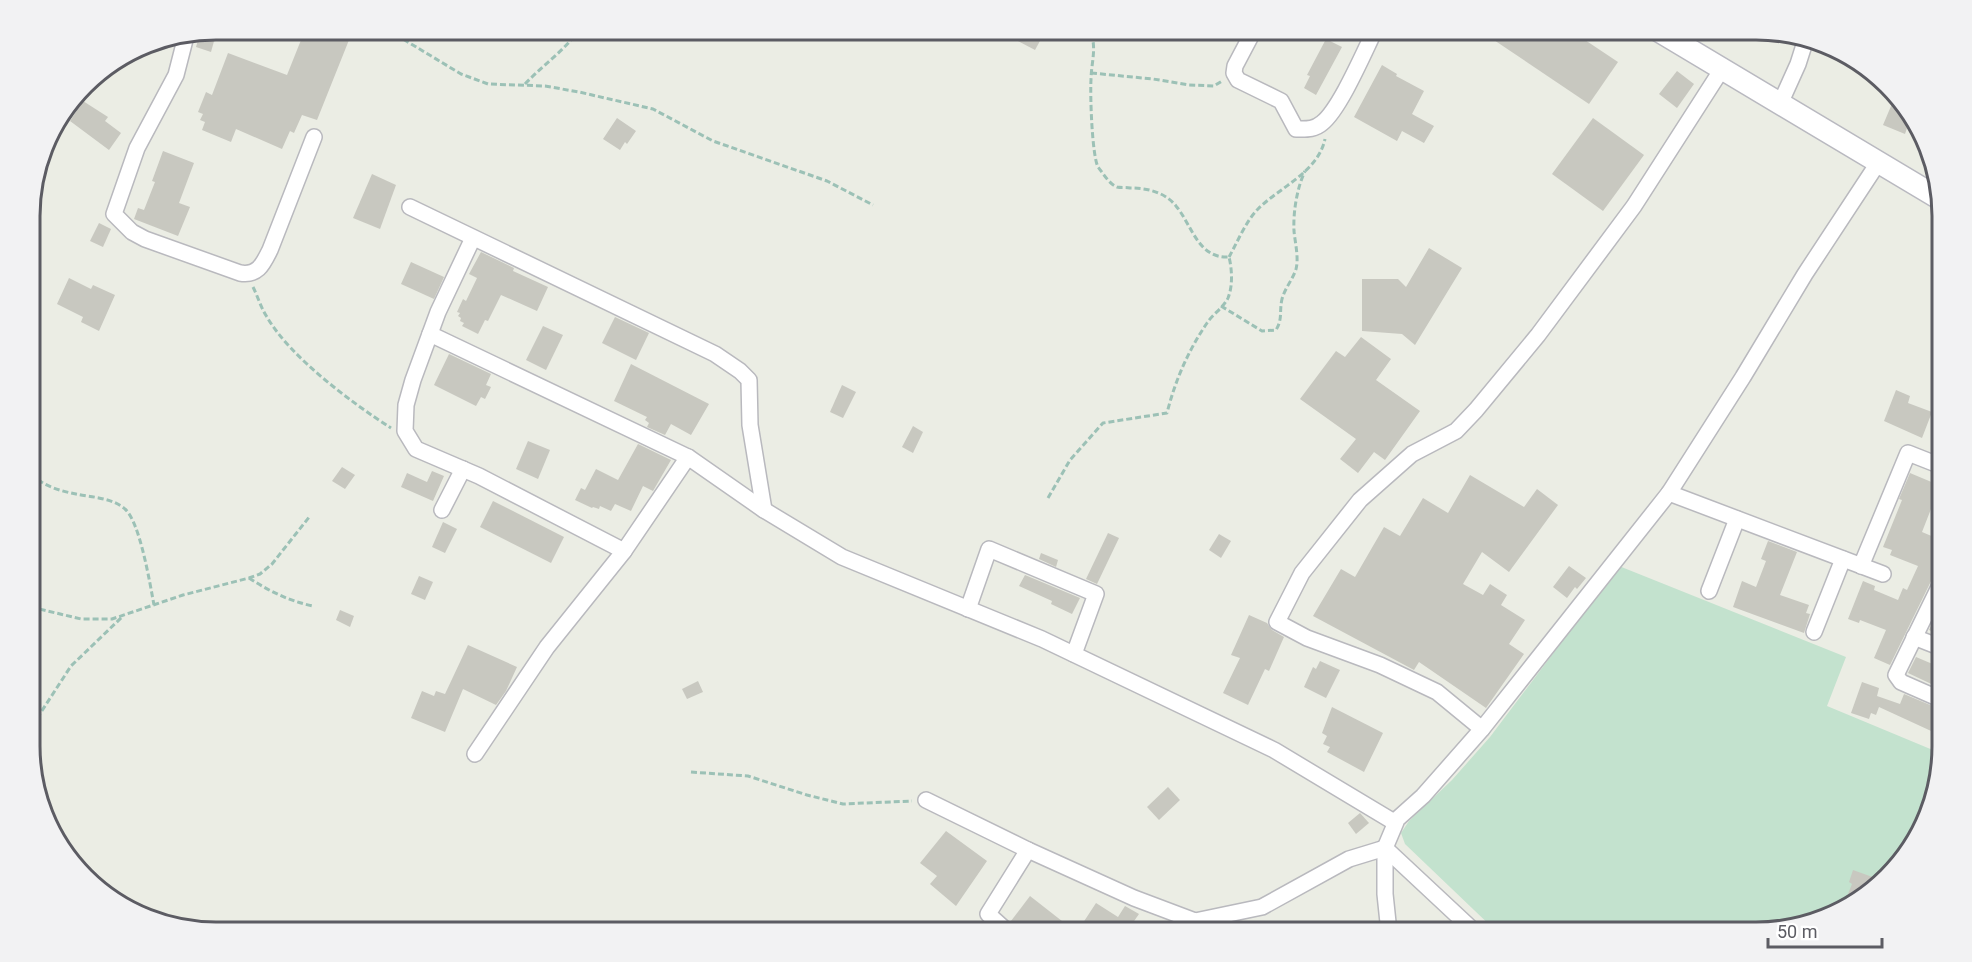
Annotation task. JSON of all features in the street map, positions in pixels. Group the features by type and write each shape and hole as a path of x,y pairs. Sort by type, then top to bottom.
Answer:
{"street":[{"path":"1248,41 1235,66 1234,73 1238,80 1281,101 1296,129 1310,129 1322,124 1333,111 1369,41"},
{"path":"1675,41 1930,194"},
{"path":"184,44 176,75 137,148 114,214 132,232 145,239 248,274 255,273 270,250 314,137"},
{"path":"1780,104 1803,48"},
{"path":"1482,729 1437,692 1380,665 1307,638 1277,622 1302,573 1360,500 1413,454 1456,431 1538,335 1634,206 1722,69"},
{"path":"1394,822 1423,796 1482,729 1669,493 1805,274 1878,163"},
{"path":"410,207 715,354 741,371 748,380 750,425 764,510"},
{"path":"473,237 430,334 413,380 406,405 405,431 416,449 428,456 480,476 624,551"},
{"path":"430,334 688,457 764,510 842,557 1042,639 1274,750 1394,822"},
{"path":"1861,566 1908,453 1932,462"},
{"path":"475,754 547,647 624,551 688,457"},
{"path":"442,510 463,469"},
{"path":"1669,493 1883,574"},
{"path":"1709,591 1737,519"},
{"path":"968,609 989,549 1096,594 1074,654"},
{"path":"1814,632 1843,559"},
{"path":"1932,601 1896,675 1897,679 1932,695"},
{"path":"1914,638 1932,644"},
{"path":"926,800 1134,898 1195,921 1262,907 1349,859 1385,848"},
{"path":"1388,921 1385,848 1396,822 1394,822"},
{"path":"1385,848 1463,921"},
{"path":"996,921 988,914 1028,850"}],"path":[{"path":"406,41 461,74 488,84 525,84 579,92 653,109 712,141 827,181 873,205"},
{"path":"525,84 569,41"},
{"path":"1092,41 1093,132 1097,164 1109,181 1118,188 1155,192 1167,197 1177,206 1202,248 1222,257 1229,256"},
{"path":"1091,73 1214,86 1234,73"},
{"path":"1048,498 1070,460 1104,423 1167,413 1191,347 1213,314 1228,300 1231,284 1229,256 1257,210 1305,171 1320,154 1325,141 1322,124"},
{"path":"1221,306 1262,331 1276,330 1281,321 1282,297 1297,267 1294,231 1299,184 1305,171"},
{"path":"248,274 266,316 282,338 317,373 412,444"},
{"path":"41,481 68,493 116,503 126,510 140,542 154,605"},
{"path":"41,609 81,620 98,620 123,616 183,595 249,578 260,574 272,564 310,516"},
{"path":"249,578 270,592 295,603 313,606"},
{"path":"41,712 71,666 123,616"},
{"path":"691,772 748,776 843,804 926,800"}],"green space":[{"path":"1619,566 1846,657 1827,706 1932,750 1925,791 1918,813 1902,843 1871,878 1853,892 1812,912 1767,921 1486,921 1405,844 1401,833 1409,821 1452,780 1490,737"}],"building":[{"path":"214,41 211,52 196,47 197,42"},
{"path":"301,41 349,41 317,120 302,115 294,133 290,131 282,149 236,129 231,142 202,130 205,122 200,120 203,114 198,112 206,92 212,95 228,53 287,75"},
{"path":"1018,41 1040,41 1035,50"},
{"path":"1325,41 1342,47 1316,95 1304,88 1310,76 1307,75"},
{"path":"1495,41 1586,41 1618,62 1589,104"},
{"path":"1382,65 1397,74 1396,76 1424,91 1412,114 1434,126 1424,143 1402,131 1397,141 1354,117"},
{"path":"1677,71 1694,84 1677,108 1659,94"},
{"path":"84,101 108,117 105,121 121,133 109,150 70,121"},
{"path":"1891,105 1907,128 1905,134 1883,125"},
{"path":"617,118 636,131 620,150 603,139"},
{"path":"1593,118 1644,155 1603,211 1552,174"},
{"path":"163,151 194,163 179,203 190,207 178,236 134,219 138,208 144,210 155,182 152,181"},
{"path":"372,174 396,185 380,229 353,218"},
{"path":"99,223 111,229 103,247 90,241"},
{"path":"1429,248 1462,268 1415,345 1402,334 1362,331 1362,279 1398,279 1406,287"},
{"path":"481,252 514,268 513,271 548,287 537,311 501,295 488,321 485,320 478,334 462,326 464,323 460,321 461,318 458,316 460,313 457,312 463,299 466,301 477,278 469,274"},
{"path":"411,262 444,277 434,299 401,284"},
{"path":"69,278 91,289 93,285 115,295 99,331 81,322 83,317 57,304"},
{"path":"615,317 649,333 636,360 602,343"},
{"path":"543,326 563,335 546,370 526,360"},
{"path":"1361,337 1391,359 1376,380 1420,411 1385,460 1374,452 1358,473 1340,459 1356,439 1300,399 1336,351 1345,357"},
{"path":"449,354 491,374 486,385 491,387 485,399 481,397 476,406 434,385"},
{"path":"631,364 709,404 691,435 671,424 665,435 647,427 649,423 645,420 647,417 614,401"},
{"path":"842,385 856,392 843,418 830,412"},
{"path":"1896,390 1910,396 1908,403 1932,412 1922,438 1884,421"},
{"path":"913,426 923,432 913,453 902,447"},
{"path":"528,441 550,450 538,479 516,469"},
{"path":"638,444 671,460 653,491 643,486 631,511 615,504 611,511 600,506 599,509 592,508 575,500 581,488 585,490 596,469 618,480"},
{"path":"342,467 355,475 345,489 332,481"},
{"path":"432,471 444,476 433,501 401,487 407,473 427,482"},
{"path":"1910,473 1932,482 1932,509 1922,532 1932,536 1932,579 1890,665 1874,658 1886,630 1860,620 1859,623 1848,619 1863,581 1875,586 1874,590 1898,600 1903,588 1907,590 1918,566 1890,555 1892,550 1883,547 1902,500 1899,499"},
{"path":"1470,475 1524,507 1537,489 1558,505 1509,572 1482,552 1463,584 1483,595 1490,584 1507,595 1501,605 1525,620 1509,644 1524,654 1486,708 1419,662 1414,670 1313,616 1341,569 1355,577 1384,527 1400,536 1423,498 1448,513"},
{"path":"493,501 564,537 551,563 480,527"},
{"path":"443,522 457,529 445,553 432,547"},
{"path":"1108,533 1119,538 1097,584 1086,579"},
{"path":"1219,534 1231,541 1221,558 1209,550"},
{"path":"1768,541 1797,552 1780,595 1809,605 1806,613 1810,614 1804,633 1733,607 1742,581 1756,587 1766,561 1761,559"},
{"path":"1041,553 1058,560 1056,567 1039,559"},
{"path":"1569,566 1586,578 1567,598 1553,587"},
{"path":"1025,575 1080,598 1072,614 1051,604 1052,601 1019,586"},
{"path":"419,576 433,582 425,600 411,594"},
{"path":"340,610 354,616 350,627 336,620"},
{"path":"1249,615 1267,623 1272,630 1284,637 1269,671 1265,669 1248,705 1223,693 1240,658 1231,655"},
{"path":"468,645 517,667 506,691 496,705 463,689 445,732 411,718 422,691 434,696 436,691 445,694"},
{"path":"1916,657 1932,664 1932,684 1908,673"},
{"path":"1320,661 1340,670 1326,698 1304,687 1313,667 1316,669"},
{"path":"698,681 703,692 687,699 682,689"},
{"path":"1862,682 1879,688 1877,696 1900,704 1904,694 1932,706 1932,731 1879,707 1876,715 1871,713 1869,719 1851,713"},
{"path":"1332,707 1383,733 1364,772 1327,752 1330,747 1323,744 1327,736 1322,733"},
{"path":"1168,787 1180,800 1159,820 1147,807"},
{"path":"1360,813 1369,823 1356,834 1348,823"},
{"path":"946,831 987,861 956,906 930,884 937,876 920,863"},
{"path":"1853,870 1872,877 1849,894 1852,884 1849,882"},
{"path":"1030,896 1063,921 1012,921"},
{"path":"1096,903 1118,917 1125,906 1139,914 1134,921 1084,921"}]}
